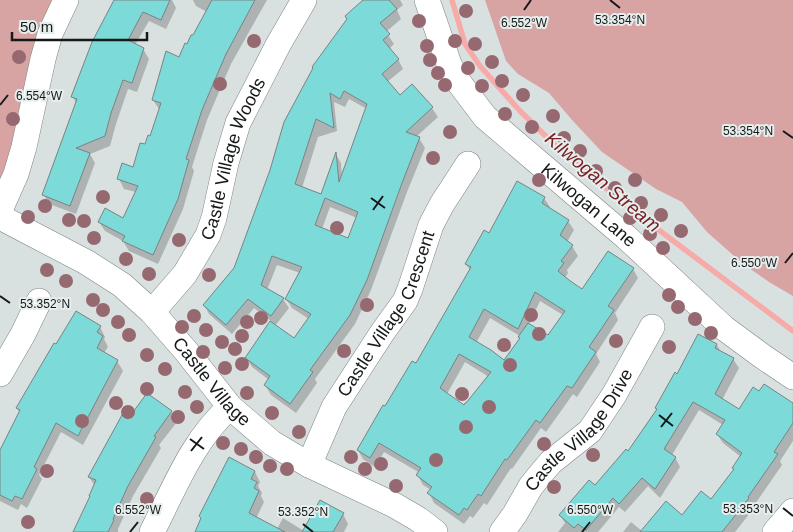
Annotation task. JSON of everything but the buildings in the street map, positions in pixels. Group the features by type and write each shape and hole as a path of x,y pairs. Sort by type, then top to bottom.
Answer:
{"street":[{"path":"0,210 16,174 24,148 50,34 66,0"},
{"name":"Castle Village Woods","path":"152,312 185,274 208,235 238,123 278,45 304,0"},
{"name":"Kilwogan Lane","path":"427,0 449,64 457,80 485,117 626,238 724,328 793,377"},
{"name":"Castle Village Crescent","path":"309,465 334,407 382,333 406,301 431,226 442,204 468,164"},
{"name":"Castle Village","path":"0,217 86,262 122,285 152,312 186,351 230,407 272,443 309,465 394,505 418,519 435,532"},
{"path":"0,374 39,301"},
{"name":"Castle Village Drive","path":"502,532 531,486 544,470 551,462 590,431 614,395 652,327"},
{"path":"152,532 183,471 207,431 218,417 230,407"},
{"path":"775,532 793,511"}],"shaded area":[{"path":"0,0 59,0 0,186"},
{"path":"485,0 793,0 793,296 742,263 707,232 682,202 656,189 602,152 549,93 518,74 506,61"}],"waterway":[{"name":"Kilwogan Stream","path":"452,0 465,44 480,66 520,111 559,149 631,209 793,331"}]}
